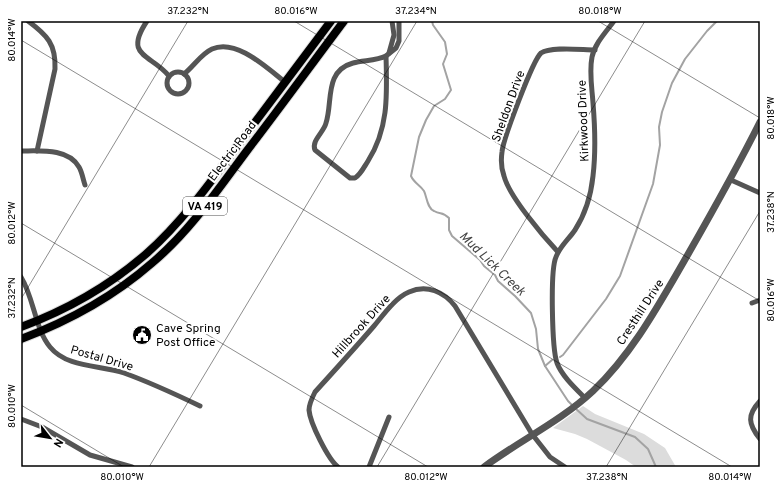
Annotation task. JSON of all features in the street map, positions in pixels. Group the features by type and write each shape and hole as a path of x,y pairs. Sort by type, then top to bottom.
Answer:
{"main road":[{"name":"Electric Road","path":"21,327 63,310 102,288 156,245 186,212 331,21"},
{"name":"Electric Road","path":"21,339 76,315 114,292 136,276 166,250 200,212 344,21"}],"street":[{"path":"28,21 46,36 53,48 55,59 55,69 37,151"},
{"path":"147,21 138,37 138,46 144,56 169,76"},
{"path":"392,21 394,35 390,52 386,56 386,100 385,119 382,133 376,148 362,171 355,178 350,178 314,148 314,143 327,123 330,88 336,76 347,65 360,61 380,59 386,56 396,48 399,41 399,21"},
{"name":"Kirkwood Drive","path":"585,398 561,370 555,357 553,342 552,274 555,258 583,216 590,195 596,154 592,57 600,39 614,21"},
{"path":"184,74 208,52 217,47 225,46 244,52 285,82"},
{"name":"Sheldon Drive","path":"558,252 548,242 507,185 502,169 502,151 506,135 524,86 539,55 549,50 595,50"},
{"path":"176,72 184,74 189,81 186,91 180,95 172,94 166,83 169,76 176,72"},
{"name":"Cresthill Drive","path":"484,467 577,405 612,371 650,320 731,180 760,122"},
{"path":"21,151 64,154 70,157 79,167 84,185"},
{"path":"731,180 760,193"},
{"name":"Postal Drive","path":"21,277 30,295 45,339 52,349 66,359 123,373 200,406"},
{"name":"Hillbrook Drive","path":"338,467 331,459 309,412 311,399 315,392 390,307 407,293 418,289 430,289 439,292 456,306 532,434 550,457 565,467"},
{"path":"752,303 760,300"},
{"path":"760,401 754,407 750,416 752,426 760,439"},
{"path":"369,467 388,417"},
{"path":"21,419 42,427 90,455 132,467"}],"shaded area":[{"path":"583,406 595,414 644,434 665,448 676,467 636,467 587,439 553,428"}],"waterway":[{"name":"Mud Lick Creek","path":"432,21 433,25 445,42 447,54 443,64 451,90 445,99 434,106 426,120 419,137 411,176 424,191 432,210 449,218 449,230 452,236 480,260 484,266 495,275 498,281 531,313 536,329 538,349 545,366 572,405"},
{"path":"560,357 606,299 620,276 653,184 660,145 659,127 662,112 672,83 685,59 707,31 717,21"},
{"path":"545,366 552,360"},
{"name":"Mud Lick Creek","path":"575,408 587,419 635,437 648,449 656,467"}],"place":[{"name":"Cave Spring Post Office","path":"142,335"}]}
